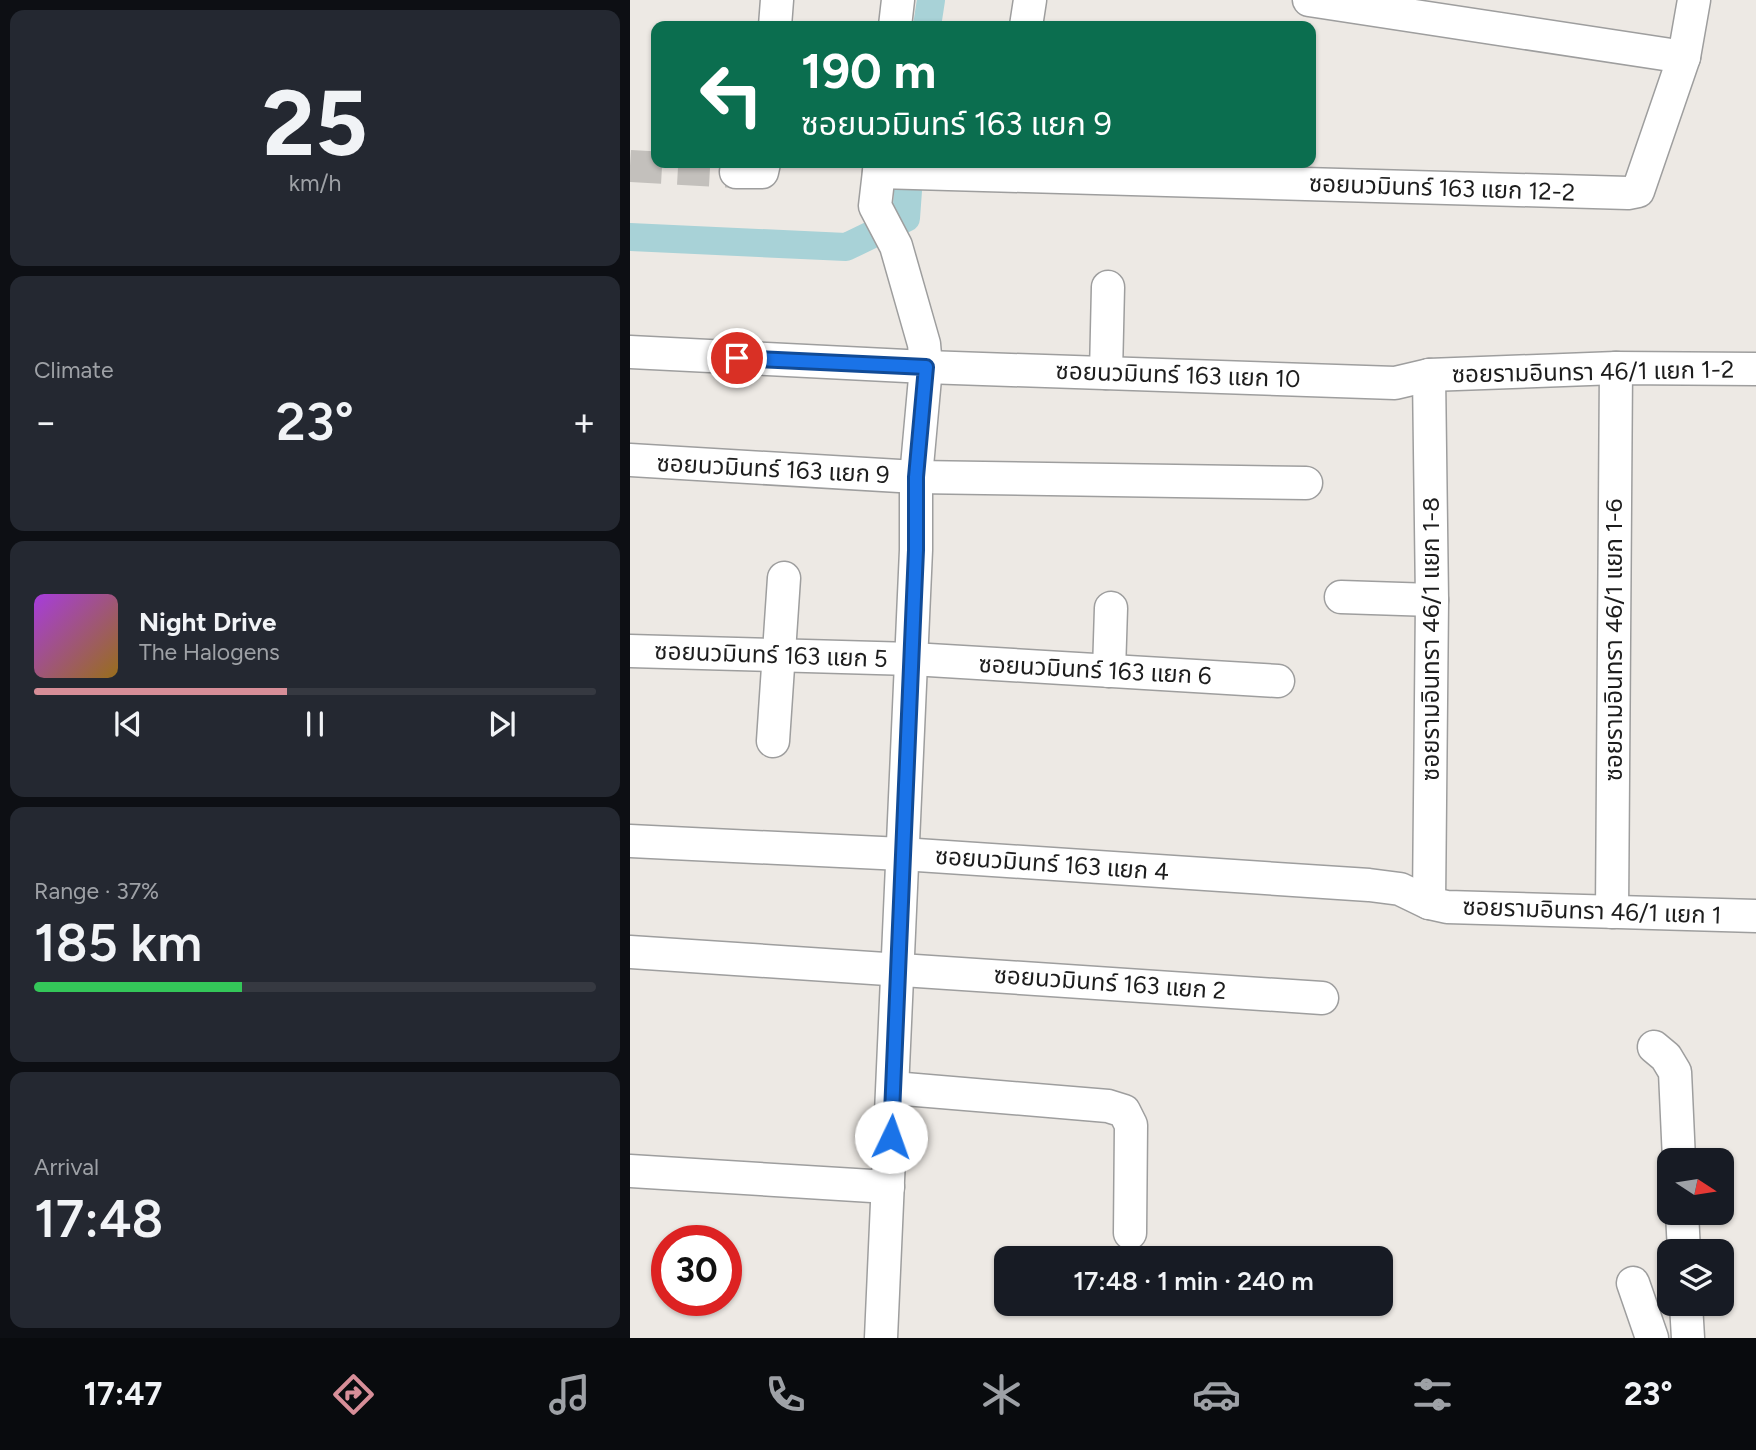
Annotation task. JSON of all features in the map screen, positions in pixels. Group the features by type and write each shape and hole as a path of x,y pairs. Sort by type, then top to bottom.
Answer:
{"street":[{"path":"775,21 777,0"},
{"path":"896,21 898,0"},
{"path":"1027,21 1030,0"},
{"path":"1309,0 1684,57"},
{"name":"ซอยนวมินทร์ 163 แยก 12-2","path":"894,170 1003,169 1628,193 1638,191 1684,57 1694,0"},
{"path":"881,1338 912,659 916,477 926,367 921,328 890,235 875,206 894,170"},
{"path":"1106,373 1108,287"},
{"path":"630,352 926,367"},
{"name":"ซอยนวมินทร์ 163 แยก 10","path":"926,367 1395,383 1429,375"},
{"name":"ซอยรามอินทรา 46/1 แยก 1-2","path":"1429,375 1616,368 1756,369"},
{"name":"ซอยรามอินทรา 46/1 แยก 1-6","path":"1612,912 1616,368"},
{"name":"ซอยรามอินทรา 46/1 แยก 1-8","path":"1429,375 1432,600 1429,903"},
{"name":"ซอยนวมินทร์ 163 แยก 9","path":"630,460 916,477 1306,483"},
{"path":"773,741 784,578"},
{"path":"1341,597 1432,600"},
{"path":"1109,671 1111,608"},
{"name":"ซอยนวมินทร์ 163 แยก 5","path":"630,651 912,659"},
{"name":"ซอยนวมินทร์ 163 แยก 6","path":"912,659 1278,681"},
{"name":"ซอยนวมินทร์ 163 แยก 4","path":"630,841 902,855 1369,885 1400,889 1429,903"},
{"name":"ซอยรามอินทรา 46/1 แยก 1","path":"1429,903 1756,916"},
{"name":"ซอยนวมินทร์ 163 แยก 2","path":"630,952 1322,998"},
{"path":"1654,1048 1666,1057 1675,1072 1678,1148"},
{"path":"893,1088 1108,1106 1124,1111 1131,1125 1130,1233"},
{"path":"630,1171 888,1187"},
{"path":"1633,1283 1652,1338"},
{"path":"1687,1316 1688,1338"}],"waterway":[{"path":"928,21 931,0"},
{"path":"630,237 846,247 906,218 910,168"}],"tunnel":[{"path":"630,166 651,167"},
{"path":"665,168 736,172"}],"route":[{"path":"737,358 926,367 916,477 916,550 891,1137"}]}
